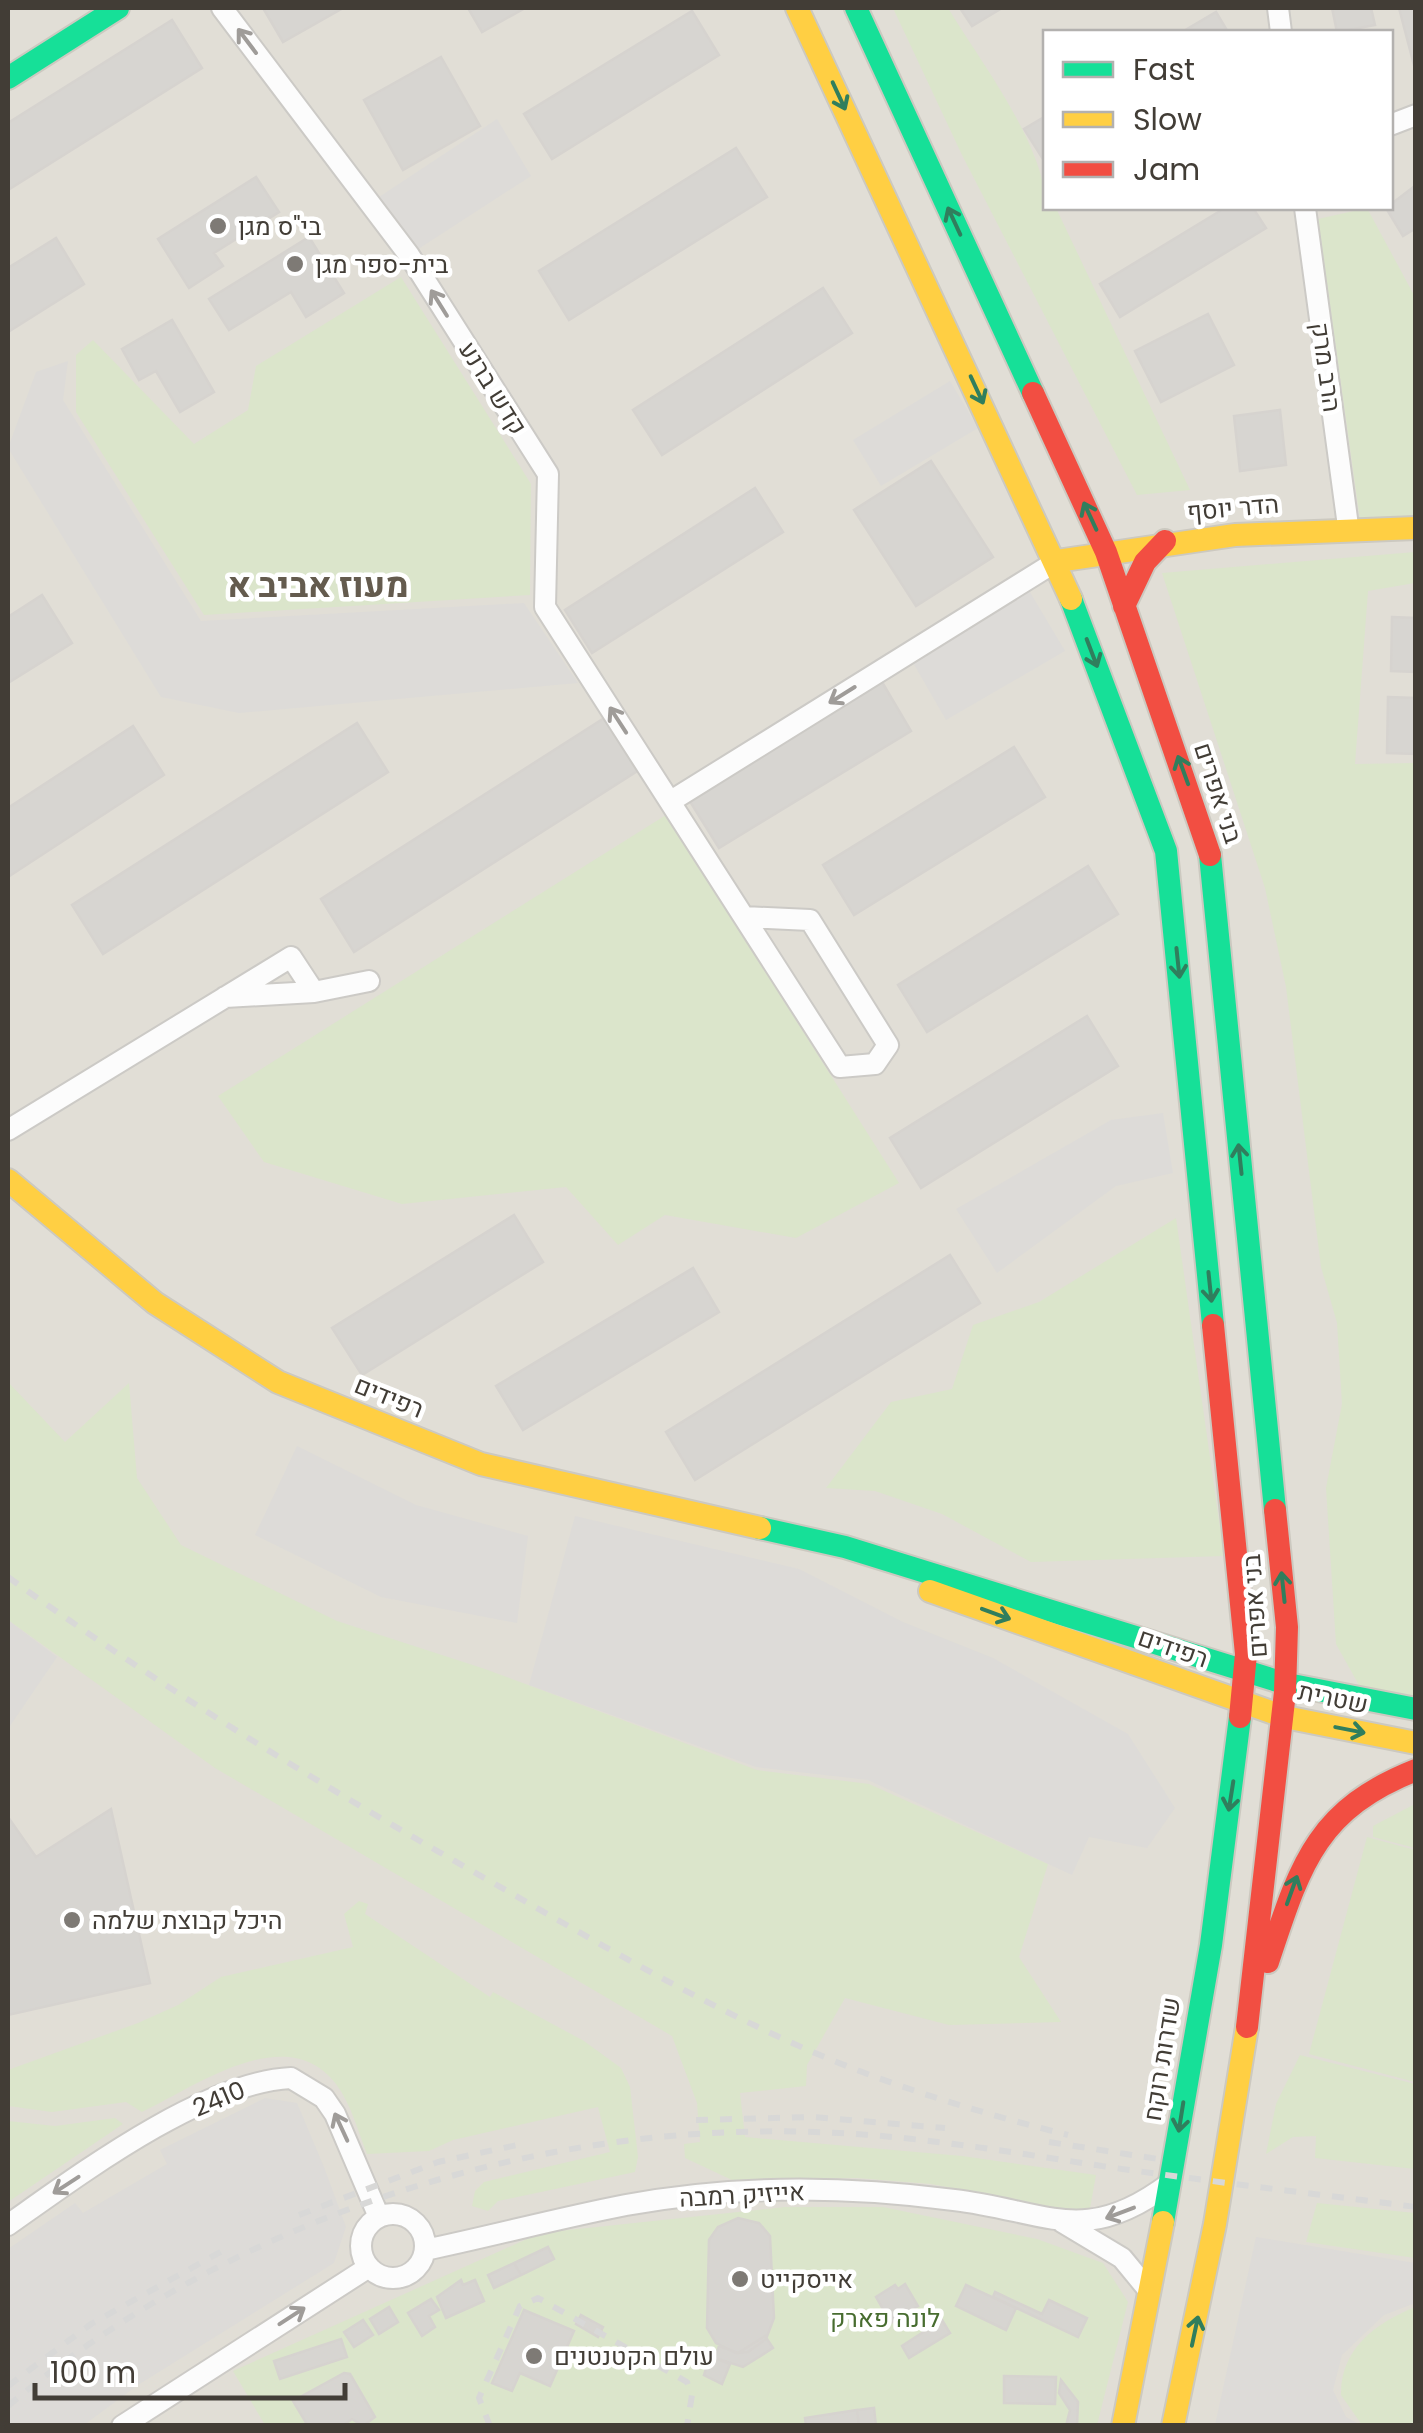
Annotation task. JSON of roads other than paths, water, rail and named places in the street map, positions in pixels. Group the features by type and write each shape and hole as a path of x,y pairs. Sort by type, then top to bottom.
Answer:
{"main road":[{"path":"8,78 118,8"},
{"name":"בני אפרים","path":"797,8 1057,561 1166,851 1244,1624 1241,1700"},
{"name":"בני אפרים","path":"856,8 1106,552 1210,846 1287,1627 1284,1716"},
{"name":"הדר יוסף","path":"1057,561 1165,542 1348,526 1416,528"},
{"path":"1124,606 1145,562 1165,542"},
{"name":"רפידים","path":"8,1180 154,1303 278,1382 480,1464 594,1487 808,1542 845,1547 1244,1670"},
{"name":"רפידים","path":"808,1542 837,1558 1241,1700"},
{"name":"שטרית","path":"1244,1670 1287,1684 1416,1709"},
{"name":"שטרית","path":"1241,1700 1284,1716 1416,1742"},
{"name":"שדרות רוקח","path":"1123,2426 1170,2183 1236,1766 1241,1700"},
{"path":"1173,2426 1209,2266 1250,2016 1284,1716"},
{"path":"1250,2016 1292,1890 1319,1834 1360,1796 1416,1770"},
{"path":"1180,2398 1186,2426"}],"street":[{"name":"קדש ברנע","path":"222,8 408,255 548,474 545,608 840,1067 875,1064 888,1045 810,920 744,917"},
{"name":"הרב מרק","path":"1305,210 1348,526"},
{"path":"672,801 1057,561"},
{"path":"8,1130 291,957 314,992"},
{"path":"226,997 314,992 369,982"},
{"name":"2410","path":"8,2225 131,2143 179,2117 246,2086 291,2078 324,2098 335,2114 379,2217"},
{"name":"אייזיק רמבה","path":"425,2250 626,2205 734,2192 926,2196 1062,2222 1102,2220 1126,2212 1170,2183"},
{"path":"396,2214 412,2220 422,2233 425,2250 407,2274 386,2277 369,2267 362,2239 379,2217 396,2214"},
{"name":"אייזיק רמבה","path":"1062,2222 1122,2258 1150,2292"},
{"path":"122,2426 369,2267"}],"railway":[{"path":"8,1577 184,1697 304,1772 673,1984 856,2070 961,2106 1068,2135"},
{"path":"696,2120 814,2117 945,2128"},
{"path":"8,2406 94,2341 187,2284 284,2235 386,2196 492,2166 599,2145 707,2133 853,2134 1416,2207"},
{"path":"1049,2142 1158,2159"},
{"path":"299,2215 438,2162 522,2144"},
{"path":"8,2386 91,2324 231,2246"},
{"path":"490,2426 479,2398 520,2306 538,2298 687,2382 692,2395 687,2426"}],"place":[{"name":"בי\"ס מגן","path":"218,226"},
{"name":"בית-ספר מגן","path":"295,264"},
{"name":"היכל קבוצת שלמה","path":"72,1920"},
{"name":"אייסקייט","path":"740,2279"},
{"name":"עולם הקטנטנים","path":"534,2356"}],"district":[{"name":"מעוז אביב א","path":"318,584"}],"park label":[{"name":"לונה פארק","path":"885,2318"}]}
